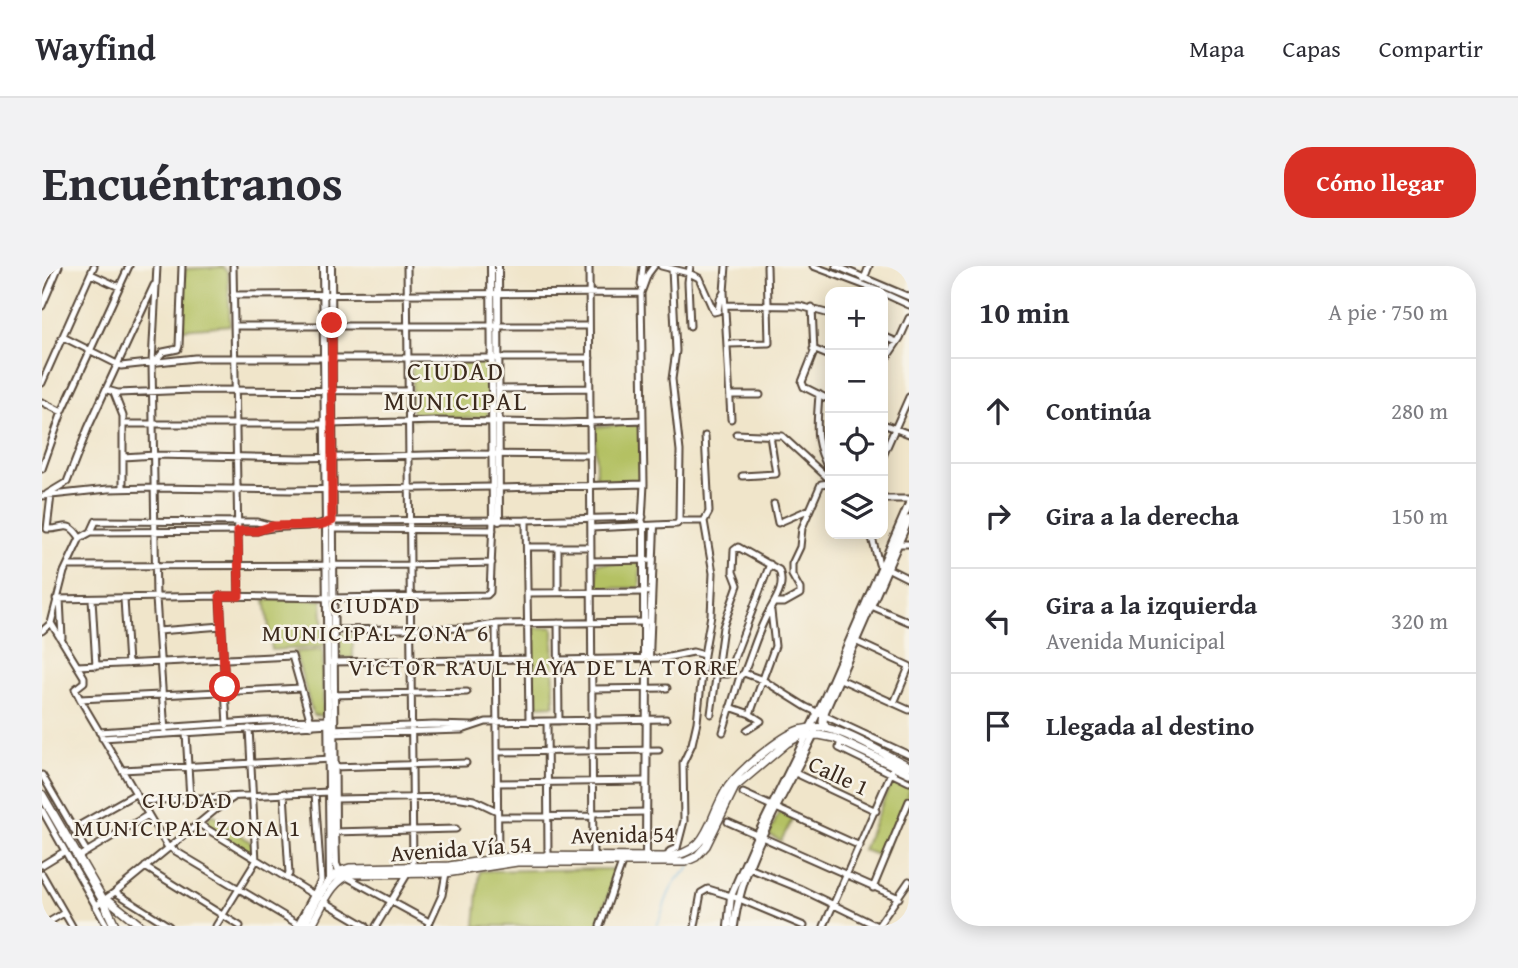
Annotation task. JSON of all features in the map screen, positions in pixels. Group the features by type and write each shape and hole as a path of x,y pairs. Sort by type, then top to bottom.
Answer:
{"highway":[{"path":"42,795 78,857 108,924"}],"main road":[{"path":"815,731 823,722 821,713"},
{"name":"Avenida 54","path":"411,869 498,858 548,855 593,859 667,857 686,852 705,835 727,788 741,773 791,734 815,731"},
{"path":"815,731 892,770 909,772"},
{"path":"815,731 909,766"},
{"name":"Avenida Vía 54","path":"342,873 411,869 446,873 501,863 593,859 622,863 680,863 696,857 706,846 735,787 787,744 815,731"},
{"path":"301,925 330,879 342,873"},
{"path":"311,926 342,873"},
{"path":"99,903 110,901 141,926"}],"street":[{"path":"42,306 59,266"},
{"path":"42,383 94,266"},
{"path":"42,469 62,412 129,266"},
{"path":"157,266 154,363 156,598 164,730"},
{"path":"154,363 163,352 178,349 179,346 183,266"},
{"path":"233,266 239,596"},
{"path":"323,266 328,327 331,727 335,799 330,879"},
{"path":"327,294 331,266"},
{"path":"376,926 411,869 413,828 407,266"},
{"path":"58,599 489,595 493,530 496,521 495,326 491,266"},
{"path":"494,294 498,266"},
{"path":"589,266 593,859"},
{"path":"643,266 643,517 648,592"},
{"path":"641,291 654,266"},
{"path":"661,266 689,273 701,282 714,312 718,311 724,292"},
{"path":"690,266 690,326"},
{"path":"726,266 724,292 732,419"},
{"path":"728,344 769,343 767,266"},
{"path":"813,266 909,297"},
{"path":"836,266 874,287"},
{"path":"864,281 869,266"},
{"path":"672,269 676,351 672,379 680,452 680,521"},
{"path":"90,274 119,287"},
{"path":"46,495 67,482 88,428 156,279"},
{"path":"233,295 641,291"},
{"path":"888,295 909,305"},
{"path":"726,304 812,307 825,312"},
{"path":"812,307 813,349 802,382 804,387 825,397"},
{"path":"888,356 909,318"},
{"path":"234,326 589,326"},
{"path":"63,337 118,366 195,358 590,358"},
{"path":"888,338 897,342"},
{"path":"813,349 825,354"},
{"path":"494,358 498,389 495,422"},
{"path":"498,389 590,388"},
{"path":"107,390 114,393 236,390 408,391"},
{"path":"114,393 122,409 123,488"},
{"path":"730,396 760,394"},
{"path":"819,394 816,428 824,458"},
{"path":"888,444 909,397"},
{"path":"42,402 62,412"},
{"path":"123,424 643,420"},
{"path":"888,426 909,434"},
{"path":"736,434 770,435 786,439 825,477"},
{"path":"742,476 776,474 770,435"},
{"path":"667,857 670,851 677,848 684,821 683,763 692,744 697,722 711,615 713,573 704,521 709,512 705,436"},
{"path":"123,457 590,455"},
{"path":"773,605 784,603 800,594 790,569 800,547 802,528 821,484 816,467"},
{"path":"821,484 825,483"},
{"path":"46,495 123,488 496,488 644,484"},
{"path":"46,495 47,529 68,527 75,530 80,538"},
{"path":"888,499 909,499"},
{"path":"774,504 778,523 810,509"},
{"path":"728,926 734,897 791,771 815,731 909,505"},
{"path":"91,532 96,521 238,521 272,526 320,525 330,521 496,521 643,517"},
{"path":"895,544 909,519"},
{"path":"526,520 529,721"},
{"path":"591,528 654,527 677,524 680,521 704,521"},
{"path":"320,525 330,529 493,530"},
{"path":"42,631 51,624 67,566 80,538 91,532 257,531 272,526"},
{"path":"646,856 647,622 654,527"},
{"path":"872,539 877,561 885,568 909,579"},
{"path":"895,544 909,544"},
{"path":"558,547 558,592"},
{"path":"527,548 591,547"},
{"path":"711,714 723,627 738,585 733,572 734,550 738,547 779,570 781,577 773,605 764,619 744,673 740,676 723,732"},
{"path":"591,561 653,560"},
{"path":"67,566 409,565 492,562"},
{"path":"717,674 728,674 770,564"},
{"path":"527,593 648,592"},
{"path":"220,596 227,728"},
{"path":"92,598 96,666"},
{"path":"124,598 128,664"},
{"path":"58,599 62,642"},
{"path":"750,714 775,646 773,605"},
{"path":"868,605 909,622"},
{"path":"331,630 647,622"},
{"path":"558,623 559,721"},
{"path":"51,624 84,682 75,689 80,699 167,846 172,846 301,925 321,881 315,793"},
{"path":"496,624 498,858"},
{"path":"158,631 222,626"},
{"path":"853,641 909,667 894,703"},
{"path":"558,660 664,658 693,652 704,655"},
{"path":"77,666 292,656 312,723"},
{"path":"331,662 527,659"},
{"path":"744,673 763,680 794,701 909,755"},
{"path":"837,677 909,710"},
{"path":"80,699 301,688"},
{"path":"592,689 667,688"},
{"path":"331,695 467,692"},
{"path":"730,707 761,721 747,730"},
{"path":"101,735 312,723 331,727 412,729 475,726 496,722 666,719"},
{"path":"547,721 548,855"},
{"path":"164,730 186,733 312,723"},
{"path":"216,926 256,861 249,728"},
{"path":"186,733 190,798"},
{"path":"497,752 659,750"},
{"path":"122,770 251,763 466,763"},
{"path":"332,763 329,792 332,832 336,864 342,873 428,924 442,895 446,873"},
{"path":"824,926 892,770 909,782"},
{"name":"Calle 1","path":"791,771 876,811"},
{"path":"42,775 87,852"},
{"path":"497,783 646,781"},
{"path":"139,801 329,792"},
{"path":"329,792 335,799"},
{"path":"284,793 289,874 286,878"},
{"path":"743,793 860,846"},
{"path":"73,830 135,794"},
{"path":"42,810 99,903 223,804 238,796"},
{"path":"335,799 455,797 474,800 497,814 547,816 646,812"},
{"path":"873,888 909,801"},
{"path":"78,857 148,815"},
{"path":"901,821 909,824"},
{"path":"728,822 899,898"},
{"path":"199,824 314,895"},
{"path":"332,832 456,829"},
{"path":"42,865 65,851"},
{"path":"600,926 622,863"},
{"path":"145,867 240,926"},
{"path":"747,867 878,926 909,881"},
{"path":"42,874 72,926"},
{"path":"42,892 50,888"},
{"path":"695,926 701,893 708,889 804,926"},
{"path":"115,892 169,926"},
{"path":"734,897 734,926"},
{"path":"325,902 366,926"},
{"path":"42,926 64,913"}],"green space":[{"path":"223,267 228,272 230,325 182,329 185,269"},
{"path":"412,361 487,361 488,418 412,419"},
{"path":"640,425 640,481 596,482 595,427"},
{"path":"597,563 640,563 640,588 597,588"},
{"path":"265,599 322,600 324,647 272,650"},
{"path":"553,627 554,705 533,706 533,628"},
{"path":"340,634 353,634 353,658 340,658"},
{"path":"323,650 323,716 313,715 295,652"},
{"path":"892,780 909,787 909,792 882,857 863,850"},
{"path":"779,812 793,818 781,841 769,835"},
{"path":"213,814 253,844 252,856 203,823"},
{"path":"619,869 601,913 599,926 475,926 480,871"}],"waterway":[{"path":"657,926 672,887 690,866"}],"district":[{"name":"CIUDAD MUNICIPAL","path":"456,385"},
{"name":"CIUDAD MUNICIPAL ZONA 6","path":"376,618"},
{"name":"VICTOR RAUL HAYA DE LA TORRE","path":"544,666"},
{"name":"CIUDAD MUNICIPAL ZONA 1","path":"188,813"}],"route":[{"path":"225,687 220,596 239,596 238,531 257,531 272,526 320,525 332,521 332,323"}]}
